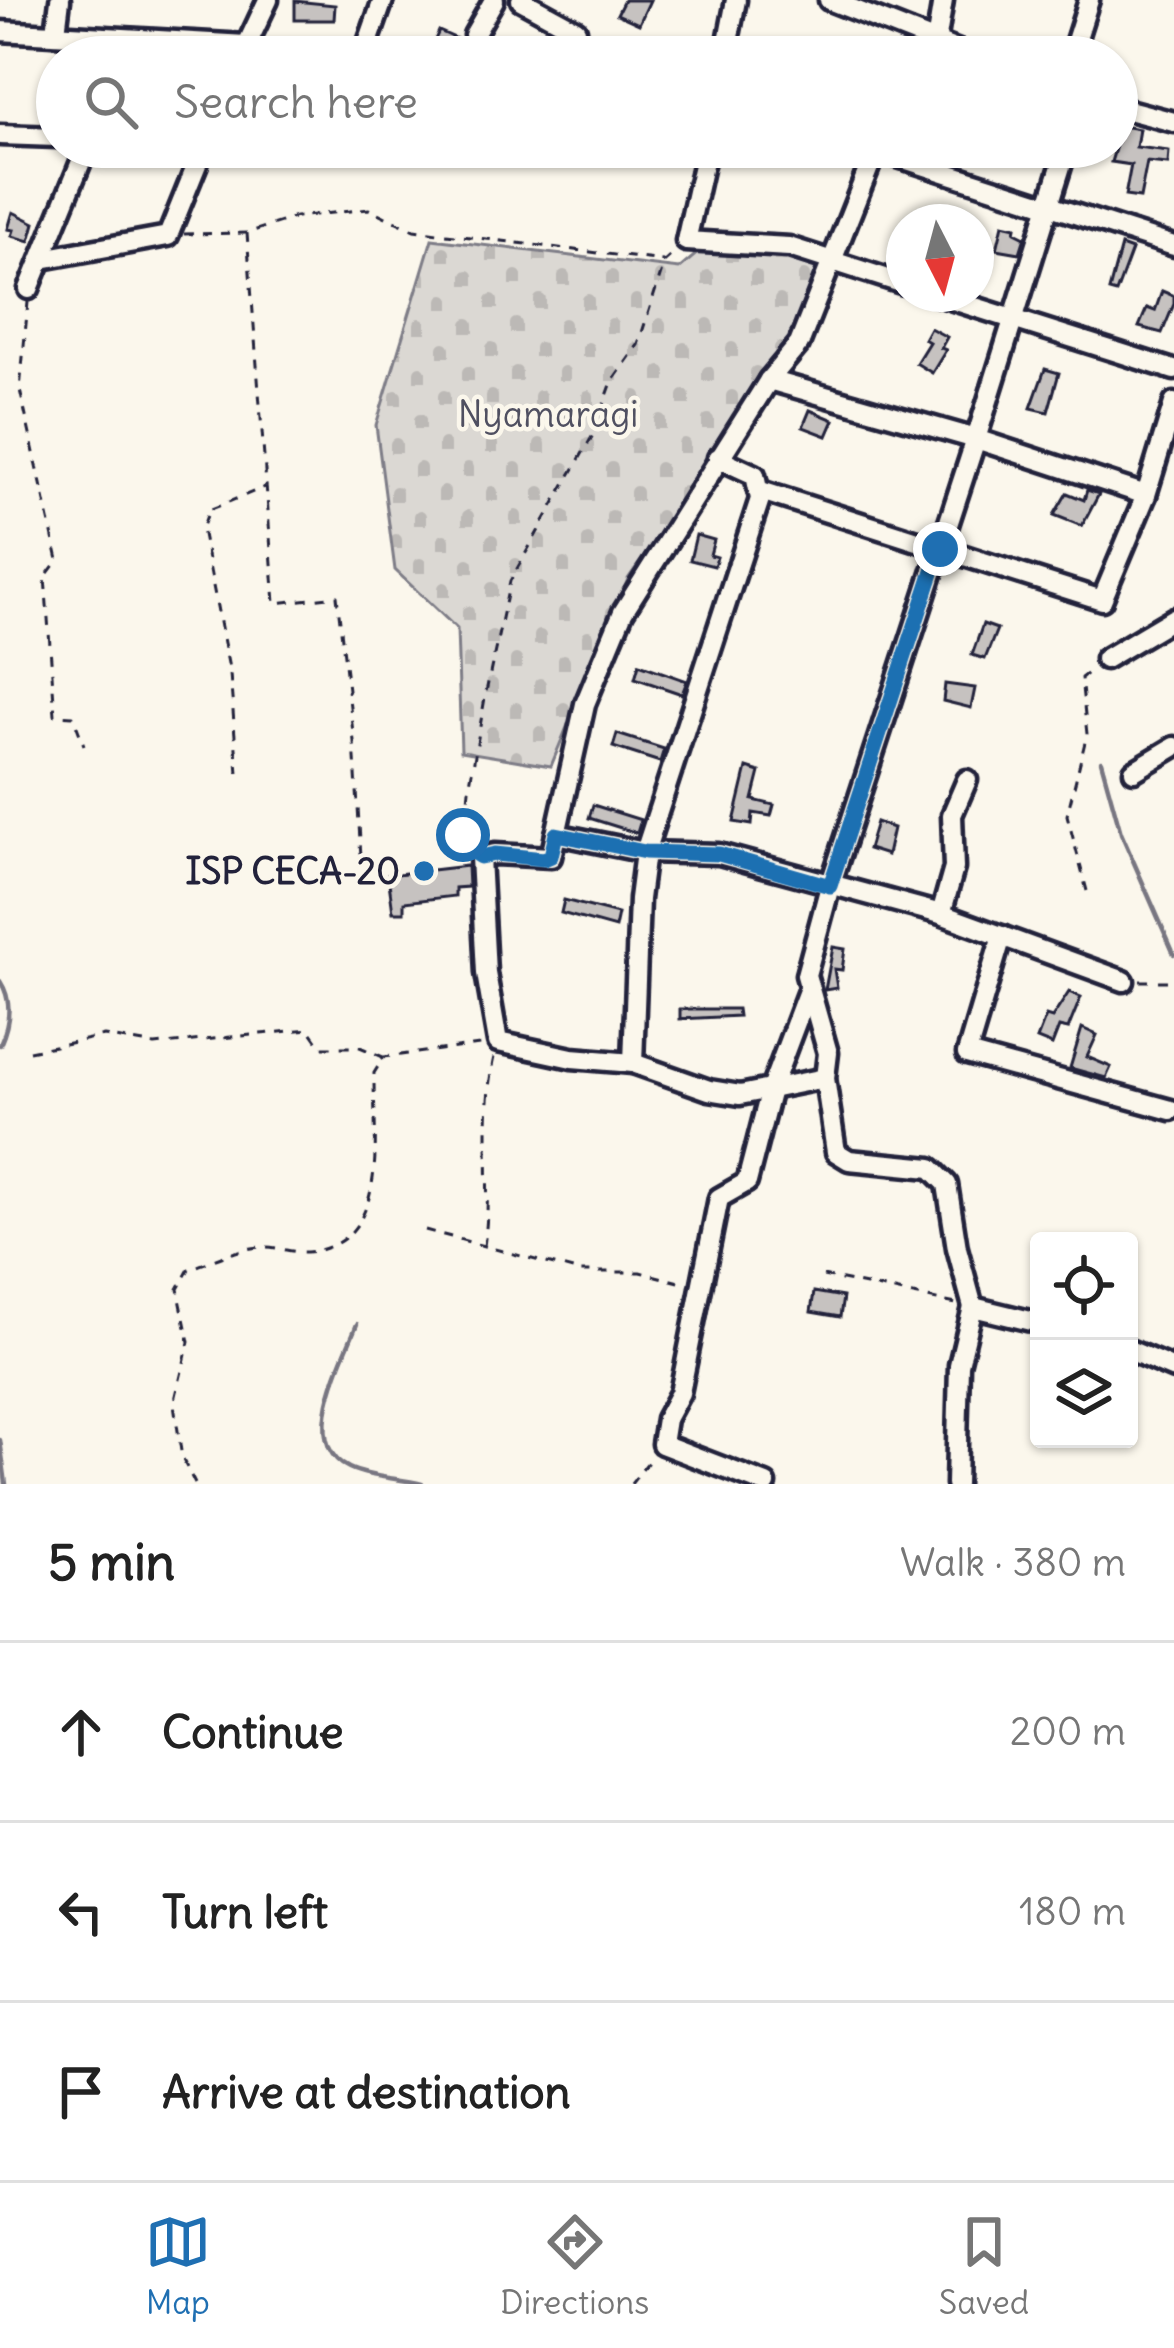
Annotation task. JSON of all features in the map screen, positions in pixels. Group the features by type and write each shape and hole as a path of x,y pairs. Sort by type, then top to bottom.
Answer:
{"street":[{"path":"56,32 60,0"},
{"path":"251,36 268,0"},
{"path":"370,36 382,0"},
{"path":"474,35 494,0"},
{"path":"521,0 576,30"},
{"path":"729,36 736,0"},
{"path":"829,0 908,36"},
{"path":"880,20 884,0"},
{"path":"929,36 943,0"},
{"path":"1078,36 1089,0"},
{"path":"0,32 107,36"},
{"path":"1138,113 1174,122"},
{"path":"0,135 36,136"},
{"path":"29,289 79,168"},
{"path":"42,259 167,236 195,168"},
{"path":"702,168 686,241 789,247 886,278"},
{"path":"825,1078 740,1095 709,1090 632,1063 572,1058 498,1042 486,974 480,857 551,856 585,704 622,612 769,380 799,344 869,168"},
{"path":"924,168 1174,246"},
{"path":"956,1484 959,1365 973,1307 946,1184 931,1168 849,1160 836,1152 825,1078 828,1053 806,975 830,886 1060,168"},
{"path":"987,312 1174,370"},
{"path":"769,380 976,439 1146,495"},
{"path":"758,490 1102,600 1146,495 1174,403"},
{"path":"632,1063 645,852 760,500 755,475 718,458"},
{"path":"1153,472 1174,479"},
{"path":"1105,659 1174,617"},
{"path":"1134,771 1174,747"},
{"path":"941,914 954,868 952,814 967,780"},
{"path":"556,834 645,852 719,854 941,914 1124,981"},
{"path":"1002,936 967,1054 1171,1111"},
{"path":"766,1484 662,1444 666,1419 680,1394 719,1198 747,1182 771,1089 809,988"},
{"path":"973,1307 1030,1321"},
{"path":"1138,1354 1174,1369"}],"path":[{"path":"167,236 248,233 296,217 369,209 414,230 665,262"},
{"path":"248,233 275,603 337,596 355,741 361,857"},
{"path":"480,857 464,847 463,835 486,692 511,581 593,435 612,382 638,345 665,262 686,241"},
{"path":"29,289 20,390 58,560 45,577 55,715 74,716 84,745"},
{"path":"238,773 230,674 202,529 209,510 266,486"},
{"path":"1087,891 1066,815 1087,734 1081,678 1105,659"},
{"path":"1124,981 1174,981"},
{"path":"29,1051 104,1036 154,1045 309,1029 322,1047 360,1047 384,1057 498,1042 487,1089 490,1209 484,1246"},
{"path":"195,1484 182,1458 174,1404 189,1342 178,1288 190,1269 258,1247 308,1252 347,1238 364,1216 373,1188 374,1073 384,1057"},
{"path":"425,1229 580,1272 640,1272 701,1288"},
{"path":"823,1276 973,1307"},
{"path":"632,1484 662,1444"}],"green space":[{"name":"Nyamaragi","path":"432,239 679,269 707,245 789,255 822,270 791,348 628,579 551,766 461,751 457,629 395,570 376,425"}],"building":[{"path":"624,0 650,0 639,24 617,14"},
{"path":"295,1 335,5 334,20 295,20"},
{"path":"1138,147 1169,151 1168,164 1147,162 1140,198 1125,196 1130,168 1138,168"},
{"path":"13,212 35,223 30,241 12,236 14,230 8,229"},
{"path":"1003,224 1016,227 1015,232 1025,237 1020,253 997,249"},
{"path":"1121,246 1132,250 1116,293 1109,291"},
{"path":"1162,291 1174,296 1174,304 1162,333 1139,327 1147,308 1155,311"},
{"path":"930,328 947,337 941,348 946,350 932,373 916,363 929,342 924,339"},
{"path":"1045,369 1059,373 1048,412 1031,408"},
{"path":"810,410 834,420 827,436 803,427"},
{"path":"1087,490 1099,494 1082,526 1054,515 1067,493 1084,500"},
{"path":"696,535 714,540 710,555 717,557 714,566 690,560"},
{"path":"983,624 997,629 985,659 972,655"},
{"path":"639,664 687,681 682,694 635,678"},
{"path":"945,684 975,688 971,708 943,701"},
{"path":"617,734 664,749 660,762 613,747"},
{"path":"747,768 760,772 753,800 774,805 771,816 753,813 752,825 734,822"},
{"path":"593,805 641,820 637,833 589,818"},
{"path":"876,822 893,828 887,855 868,849"},
{"path":"467,866 468,887 455,888 455,896 404,902 404,912 393,912 388,875"},
{"path":"564,900 618,914 615,928 561,913"},
{"path":"833,947 845,949 842,970 834,969 837,988 825,990"},
{"path":"1069,992 1081,997 1068,1029 1059,1027 1052,1045 1037,1039 1046,1016 1052,1018"},
{"path":"680,1009 737,1009 738,1016 680,1019"},
{"path":"1082,1028 1097,1035 1087,1057 1111,1067 1106,1078 1070,1068"},
{"path":"814,1292 843,1297 840,1317 811,1312"}],"waterway":[{"path":"1101,761 1121,833 1174,954"},
{"path":"0,981 8,1013 0,1045"},
{"path":"357,1324 329,1400 327,1440 334,1456 349,1468 422,1484"},
{"path":"0,1440 6,1484"}],"place":[{"name":"ISP CECA-20","path":"424,871"}],"route":[{"path":"463,835 464,847 480,857 544,859 551,856 556,834 645,852 719,854 830,886 940,549"}]}
